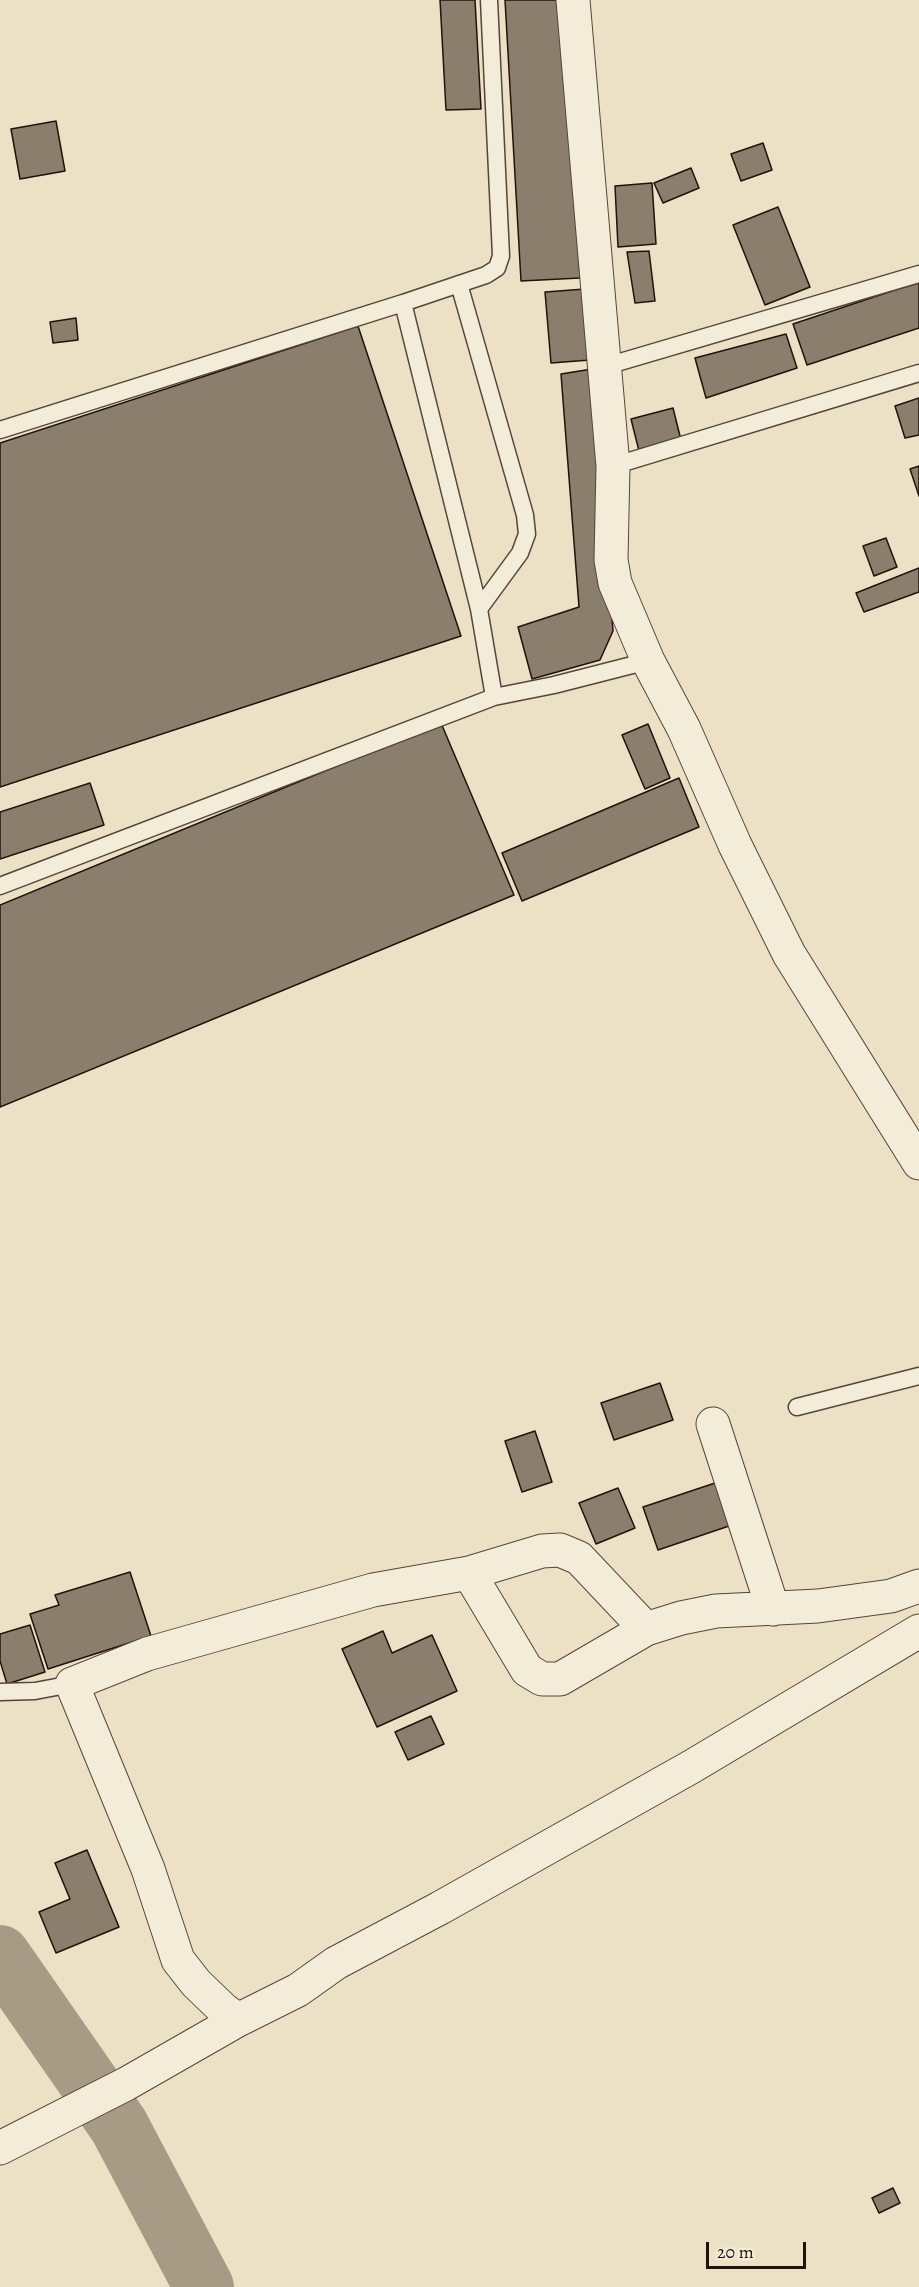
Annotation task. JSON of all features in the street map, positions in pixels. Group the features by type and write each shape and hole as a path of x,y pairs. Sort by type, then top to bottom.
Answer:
{"street":[{"path":"573,0 613,466 611,560 621,599 648,661 684,729 735,845 789,954 919,1163"},
{"path":"713,1424 773,1608"},
{"path":"238,2020 196,1983 178,1960 148,1869 72,1684 147,1654 373,1590 469,1573 542,1551 560,1550 579,1558 646,1629"},
{"path":"469,1573 527,1670 542,1679 560,1679 646,1629 681,1618 716,1611 818,1606 891,1596 919,1586"},
{"path":"0,2148 126,2084 238,2020 298,1990 336,1963 440,1908 691,1767 919,1631"}],"lane":[{"path":"0,430 403,303 497,268 501,256 489,0"},
{"path":"603,367 919,274"},
{"path":"459,284 525,515 527,534 520,553 479,609"},
{"path":"403,303 479,609 494,697"},
{"path":"613,466 919,373"},
{"path":"0,886 494,697 554,685 648,661"},
{"path":"796,1407 919,1376"},
{"path":"0,1692 35,1691 72,1684"}],"building":[{"path":"440,0 475,0 481,109 446,110"},
{"path":"505,0 566,0 580,278 521,281"},
{"path":"56,121 65,171 20,179 11,129"},
{"path":"763,143 772,170 741,181 731,154"},
{"path":"691,168 699,188 663,203 654,183"},
{"path":"652,183 656,244 618,247 615,186"},
{"path":"778,207 810,287 765,305 733,225"},
{"path":"649,251 655,301 635,303 627,252"},
{"path":"919,282 919,328 807,365 793,324"},
{"path":"585,289 590,360 551,363 545,292"},
{"path":"76,318 78,340 53,343 50,322"},
{"path":"358,326 461,636 0,787 0,443"},
{"path":"786,334 797,368 706,398 695,358"},
{"path":"592,369 613,631 600,660 532,679 518,627 579,607 561,374"},
{"path":"919,398 919,435 905,438 895,406"},
{"path":"673,408 681,440 639,451 631,419"},
{"path":"919,466 919,496 910,469"},
{"path":"886,538 897,567 874,576 863,546"},
{"path":"919,568 919,592 864,612 856,593"},
{"path":"441,723 514,895 0,1107 0,905"},
{"path":"648,724 670,778 645,789 622,735"},
{"path":"679,778 699,827 522,901 502,853"},
{"path":"90,783 104,825 0,859 0,812"},
{"path":"660,1383 673,1420 614,1440 601,1403"},
{"path":"535,1431 552,1482 522,1492 505,1441"},
{"path":"718,1482 732,1525 658,1550 643,1507"},
{"path":"618,1488 635,1528 596,1544 579,1503"},
{"path":"130,1572 151,1636 48,1669 30,1614 59,1605 55,1595"},
{"path":"30,1625 45,1672 7,1684 0,1661 0,1634"},
{"path":"383,1631 392,1653 432,1635 457,1691 377,1727 342,1649"},
{"path":"431,1716 444,1744 408,1760 395,1732"},
{"path":"87,1850 119,1927 56,1953 39,1912 70,1899 55,1863"},
{"path":"893,2188 900,2203 879,2213 872,2198"}],"waterway":[{"path":"0,1955 119,2126 204,2287"}]}
